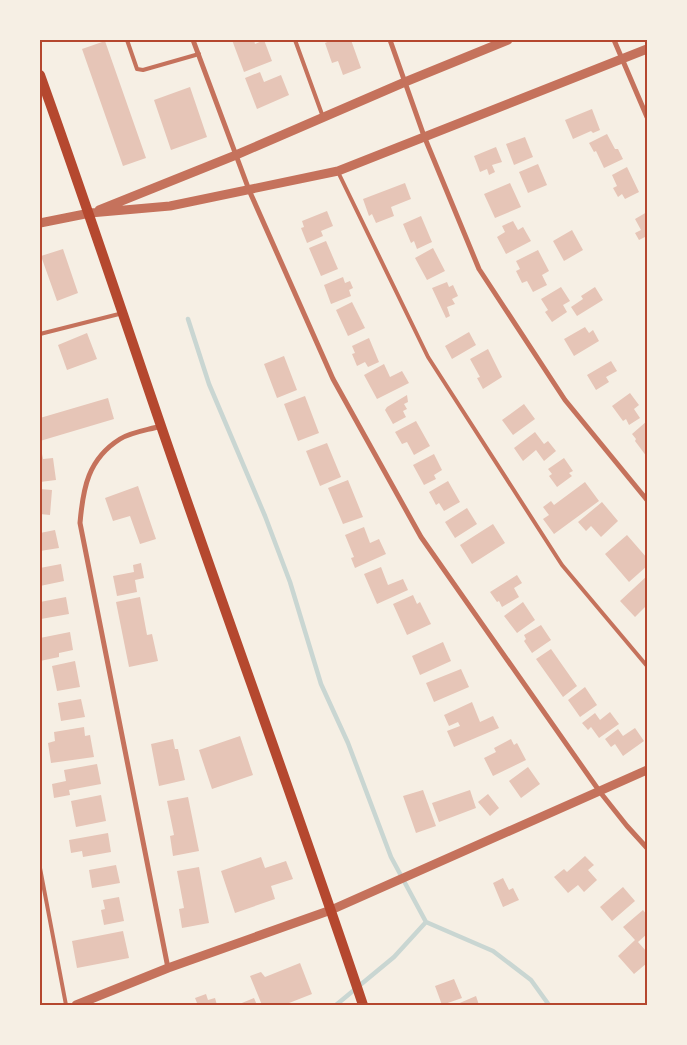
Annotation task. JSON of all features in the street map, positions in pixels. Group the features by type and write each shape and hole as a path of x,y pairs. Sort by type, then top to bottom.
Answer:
{"main road":[{"path":"40,75 90,213 161,426 363,1005"}],"street":[{"path":"193,40 249,190 333,379 421,537 600,792 647,848"},
{"path":"390,40 424,136 479,269 565,400 647,500"},
{"path":"614,40 647,117"},
{"path":"90,213 236,155 502,41"},
{"path":"40,223 90,213 170,206 338,171 647,49"},
{"path":"161,426 121,438 99,455 88,476 82,499 80,523 168,968"},
{"path":"76,1005 168,968 331,910 647,770"}],"lane":[{"path":"127,40 137,69 143,70 199,54"},
{"path":"295,40 323,117"},
{"path":"338,171 428,357 562,565 647,666"},
{"path":"40,334 123,313"},
{"path":"40,868 66,1005"}],"building":[{"path":"232,40 254,40 255,44 264,40 272,61 244,72"},
{"path":"332,40 351,40 361,68 343,75 338,61 332,63 325,43"},
{"path":"105,41 146,158 123,166 82,49"},
{"path":"260,72 264,82 281,75 289,95 257,109 245,78"},
{"path":"190,87 207,137 171,150 154,100"},
{"path":"592,109 600,130 593,133 591,131 573,139 565,120"},
{"path":"607,134 623,159 604,168 596,151 594,152 589,143"},
{"path":"525,137 533,157 514,165 506,144"},
{"path":"496,147 502,162 492,165 495,172 489,175 487,169 480,172 474,156"},
{"path":"538,164 547,185 528,193 519,172"},
{"path":"627,167 639,192 625,199 622,194 618,197 613,188 617,186 612,175"},
{"path":"405,183 411,199 391,207 394,216 376,223 372,214 369,216 363,199"},
{"path":"510,183 521,207 495,218 484,194"},
{"path":"327,211 333,226 321,231 323,236 307,243 301,228 304,227 302,221"},
{"path":"647,212 647,236 639,240 635,233 641,230 635,219"},
{"path":"421,216 432,242 417,249 414,241 411,243 403,224"},
{"path":"513,221 518,230 523,227 531,241 506,254 497,237 505,232 502,226"},
{"path":"572,230 583,250 564,261 553,241"},
{"path":"326,241 338,269 321,276 309,248"},
{"path":"433,248 445,271 427,280 415,258"},
{"path":"63,249 78,293 57,301 41,256"},
{"path":"538,250 549,271 542,275 547,285 533,292 527,281 522,283 516,271 520,269 516,261"},
{"path":"343,277 345,283 350,281 353,288 349,290 351,296 331,304 324,285"},
{"path":"447,282 449,287 453,285 458,296 452,299 455,304 447,307 450,316 446,318 432,288"},
{"path":"561,287 570,301 563,305 567,312 552,322 545,312 548,310 541,299"},
{"path":"595,287 603,300 577,316 571,307 583,299 581,296"},
{"path":"352,302 365,328 348,336 336,310"},
{"path":"585,327 589,333 593,330 599,341 574,356 564,339"},
{"path":"469,332 476,345 452,359 445,346"},
{"path":"87,333 97,359 67,370 58,345"},
{"path":"369,338 379,362 368,367 365,362 357,366 352,354 355,353 352,346"},
{"path":"488,349 502,377 483,389 477,378 480,377 470,359"},
{"path":"284,356 297,390 277,398 264,364"},
{"path":"611,361 617,371 606,377 609,382 596,390 587,375"},
{"path":"384,364 390,377 402,371 409,383 377,399 364,375"},
{"path":"630,393 639,405 634,409 640,418 629,425 626,419 623,421 612,406"},
{"path":"407,395 408,402 404,404 407,409 403,411 406,417 393,424 385,410"},
{"path":"305,396 319,433 298,441 284,404"},
{"path":"108,398 114,419 40,441 40,418"},
{"path":"524,404 535,419 513,435 502,420"},
{"path":"416,421 430,446 414,455 407,442 402,444 395,432"},
{"path":"647,421 647,457 632,434"},
{"path":"535,432 544,444 548,441 556,451 544,461 536,450 523,461 514,448"},
{"path":"327,443 341,477 320,486 306,451"},
{"path":"40,454 42,454 43,459 53,458 56,480 40,482"},
{"path":"434,454 442,470 434,475 436,479 424,485 413,465"},
{"path":"564,458 573,471 569,473 572,476 557,487 549,476 552,474 548,469"},
{"path":"348,480 363,517 343,524 328,488"},
{"path":"448,481 460,502 444,511 439,503 436,505 429,492"},
{"path":"585,482 599,501 554,534 543,519 549,515 543,507 551,501 554,505"},
{"path":"138,486 156,539 140,544 130,516 113,521 105,498"},
{"path":"40,489 52,490 50,515 40,514"},
{"path":"602,502 618,521 601,537 591,526 586,531 578,522"},
{"path":"467,508 477,524 455,538 445,522"},
{"path":"493,524 505,543 472,564 460,545"},
{"path":"364,527 370,543 379,539 386,554 355,568 351,558 354,557 345,535"},
{"path":"55,530 59,548 40,551 40,533"},
{"path":"627,535 647,558 647,566 629,582 605,554"},
{"path":"141,563 144,578 135,580 137,592 117,596 113,576 134,572 133,565"},
{"path":"61,564 64,581 40,586 40,568"},
{"path":"381,567 388,585 403,579 408,590 377,604 364,574"},
{"path":"517,575 522,583 514,588 519,597 502,607 490,592"},
{"path":"647,576 647,605 635,617 620,601"},
{"path":"413,595 417,604 420,602 431,624 407,635 393,604"},
{"path":"66,597 69,614 41,619 40,602"},
{"path":"140,597 147,635 152,634 158,661 129,667 116,602"},
{"path":"523,602 535,620 517,633 504,616"},
{"path":"541,625 551,640 532,653 524,641 526,639 524,635"},
{"path":"70,632 73,650 59,653 59,657 40,661 40,638"},
{"path":"443,642 451,661 420,675 412,656"},
{"path":"551,649 577,686 563,697 536,659"},
{"path":"75,661 80,687 57,691 52,666"},
{"path":"461,669 469,687 434,702 426,683"},
{"path":"585,687 597,705 580,717 568,700"},
{"path":"81,699 85,717 61,721 58,703"},
{"path":"472,702 480,722 493,716 499,728 454,747 447,731 460,726 458,722 449,726 444,715"},
{"path":"610,712 619,724 599,738 591,727 588,730 582,723 595,713 600,720"},
{"path":"84,727 85,736 90,735 94,757 51,763 48,743 55,741 54,732"},
{"path":"635,728 644,741 623,756 615,744 611,747 605,739 618,729 623,736"},
{"path":"240,736 253,775 212,789 199,750"},
{"path":"173,739 175,749 178,749 185,780 159,786 151,744"},
{"path":"511,739 514,745 517,743 526,760 493,776 484,758 496,752 494,748"},
{"path":"97,764 101,784 69,790 70,795 54,798 52,784 66,781 64,770"},
{"path":"528,767 540,784 521,798 509,781"},
{"path":"423,790 436,826 416,833 403,796"},
{"path":"470,790 476,808 439,822 432,803"},
{"path":"488,794 499,808 490,816 478,802"},
{"path":"101,795 106,821 76,827 71,801"},
{"path":"188,797 199,851 173,856 170,836 174,835 167,801"},
{"path":"108,833 111,852 83,857 82,851 71,853 69,840"},
{"path":"585,856 594,865 588,870 597,880 584,892 578,885 568,893 554,877 564,869 567,872"},
{"path":"261,857 265,868 286,861 293,879 271,886 275,899 235,913 221,871"},
{"path":"116,865 120,883 92,888 89,870"},
{"path":"199,867 209,923 182,928 179,909 184,908 177,871"},
{"path":"503,878 509,890 513,888 519,900 503,907 493,883"},
{"path":"623,887 635,901 612,921 600,907"},
{"path":"119,897 124,921 104,925 101,910 105,909 103,900"},
{"path":"643,910 647,915 647,934 638,942 647,952 647,963 634,974 618,956 635,940 623,927"},
{"path":"123,931 129,958 77,968 72,941"},
{"path":"300,963 312,994 284,1005 262,1005 250,976 261,972 265,977"},
{"path":"454,979 462,998 442,1005 435,986"},
{"path":"206,994 208,1000 215,998 217,1005 192,1005 197,1003 195,998"},
{"path":"476,996 479,1005 455,1005"},
{"path":"254,998 257,1005 237,1005"}],"waterway":[{"path":"188,319 209,384 265,516 290,582 321,684 348,743 391,857 426,922 493,951 531,980 549,1005"},
{"path":"336,1005 394,957 426,922"}]}
